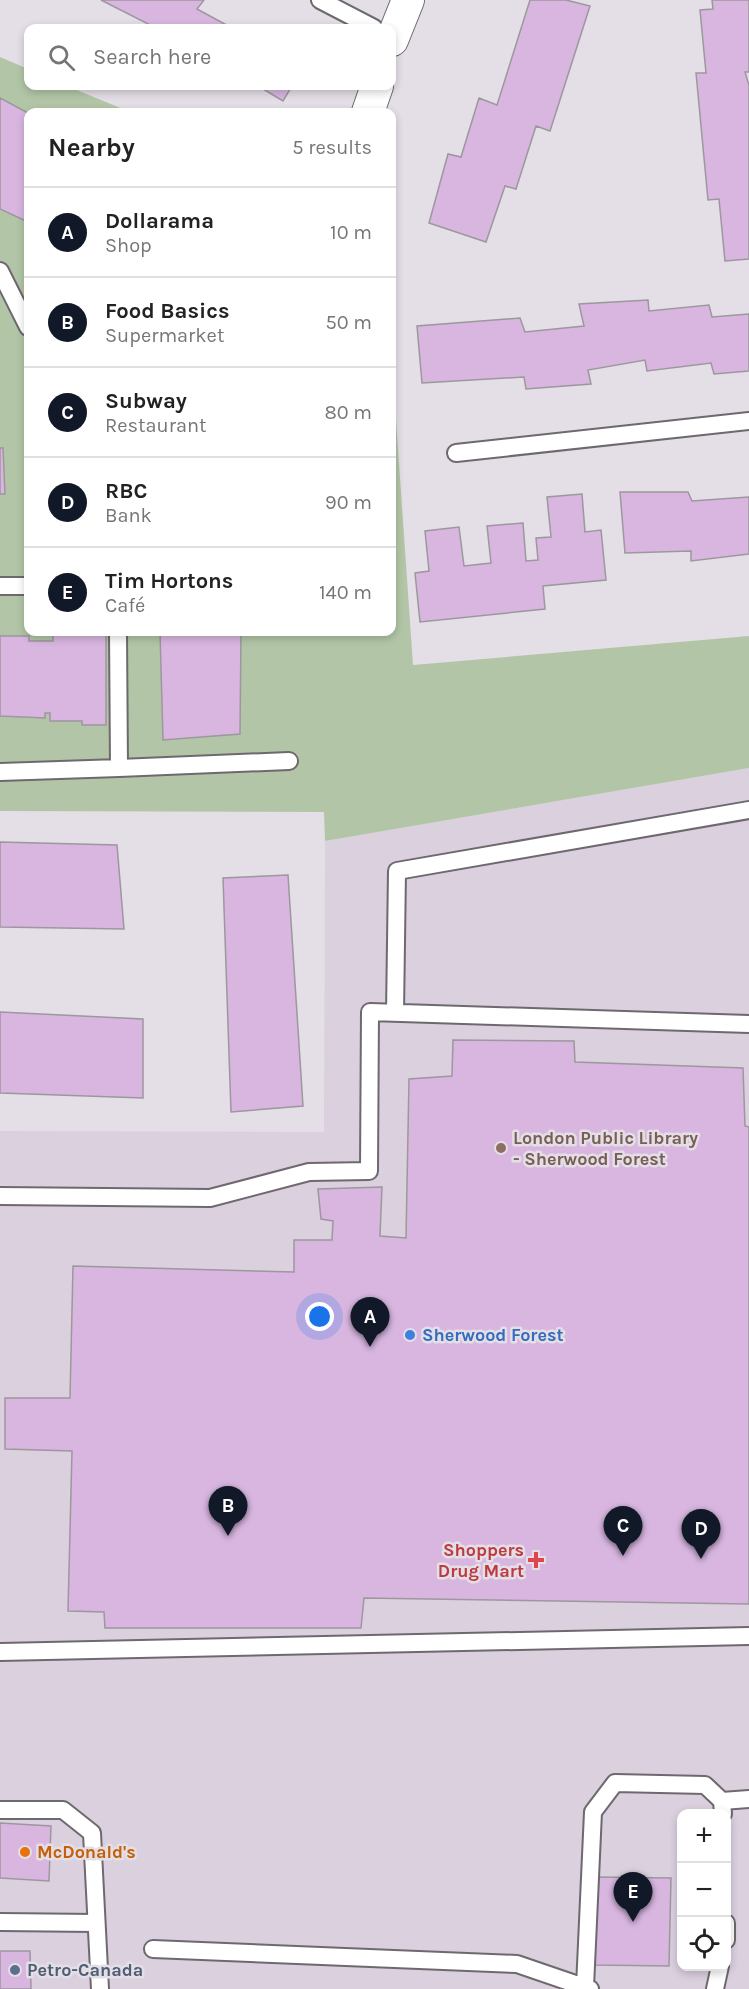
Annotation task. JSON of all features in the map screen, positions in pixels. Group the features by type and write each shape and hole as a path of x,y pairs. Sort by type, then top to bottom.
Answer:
{"street":[{"path":"396,29 408,0"},
{"path":"369,108 376,90"}],"lane":[{"path":"320,0 366,24"},
{"path":"0,272 24,319"},
{"path":"456,453 749,421"},
{"path":"0,586 24,586"},
{"path":"118,636 119,768"},
{"path":"0,772 289,761"},
{"path":"395,1013 397,870 749,810"},
{"path":"0,1196 210,1198 309,1172 369,1171 370,1012 749,1024"},
{"path":"0,1652 749,1636"},
{"path":"153,1949 517,1964 588,1988 593,1812 615,1783 705,1785 723,1807 749,1800"},
{"path":"0,1810 63,1810 92,1833 100,1989"},
{"path":"0,1922 96,1923"},
{"path":"715,1989 719,1971"}],"shaded area":[{"path":"749,768 749,1989 0,1989 0,1131 324,1132 325,841"}],"green space":[{"path":"0,57 24,67 24,90 77,90 120,108 24,108 24,636 396,636 396,420 413,665 749,636 749,768 325,841 324,812 0,811"}],"building":[{"path":"101,0 204,0 197,9 225,24 148,24"},
{"path":"530,0 566,0 590,6 550,131 536,126 516,189 505,186 486,242 429,223 448,154 461,157 479,98 497,105"},
{"path":"712,0 749,0 749,72 745,72 749,85 749,259 725,261 719,199 708,200 696,73 706,73 700,10 713,9"},
{"path":"265,90 290,90 283,101"},
{"path":"0,98 24,111 24,220 0,209"},
{"path":"648,300 649,311 709,305 712,317 749,314 749,371 714,374 711,363 647,371 645,360 588,370 591,384 526,389 524,377 422,383 417,326 520,318 525,332 584,326 579,304"},
{"path":"0,448 3,448 5,494 0,494"},
{"path":"620,492 688,492 692,501 749,497 749,554 691,561 691,551 625,553"},
{"path":"582,494 585,532 601,530 606,580 543,586 545,609 420,622 415,573 429,571 425,531 459,527 464,566 491,563 487,526 523,523 526,561 538,560 536,538 551,537 547,497"},
{"path":"0,636 29,636 29,641 53,641 53,636 106,636 106,725 82,725 82,721 50,721 50,713 45,713 45,718 0,716"},
{"path":"160,636 241,636 240,734 163,740"},
{"path":"0,842 117,845 124,929 0,927"},
{"path":"288,875 303,1106 231,1112 223,878"},
{"path":"0,1012 143,1019 143,1098 0,1093"},
{"name":"Sherwood Forest","path":"453,1040 574,1041 575,1062 743,1068 745,1126 749,1127 749,1604 364,1598 361,1628 105,1628 104,1612 68,1611 72,1451 5,1449 5,1398 70,1398 73,1266 294,1272 294,1240 332,1240 333,1221 321,1219 318,1189 382,1187 380,1236 406,1238 409,1079 452,1076"},
{"name":"McDonald's","path":"0,1823 51,1826 49,1881 0,1878"},
{"path":"596,1877 671,1878 669,1966 595,1965"},
{"name":"Petro-Canada","path":"0,1951 30,1951 31,1989 0,1989"}],"place":[{"name":"London Public Library - Sherwood Forest","path":"501,1148"},
{"name":"Sherwood Forest","path":"410,1335"},
{"name":"Dollarama","path":"370,1347"},
{"name":"Food Basics","path":"228,1536"},
{"name":"Subway","path":"623,1556"},
{"name":"RBC","path":"701,1559"},
{"name":"Shoppers Drug Mart","path":"536,1560"},
{"name":"McDonald's","path":"25,1852"},
{"name":"Tim Hortons","path":"633,1922"},
{"name":"Petro-Canada","path":"15,1970"}]}
